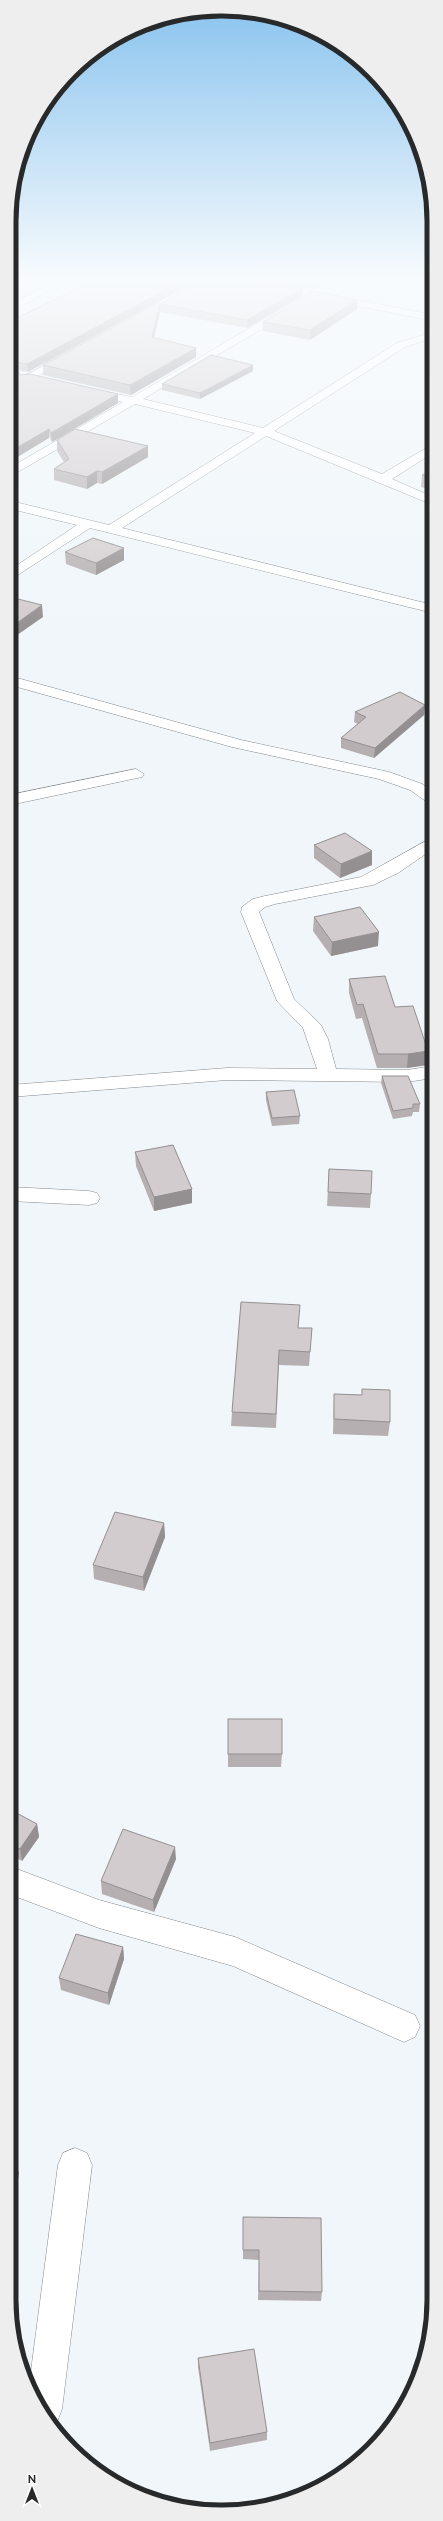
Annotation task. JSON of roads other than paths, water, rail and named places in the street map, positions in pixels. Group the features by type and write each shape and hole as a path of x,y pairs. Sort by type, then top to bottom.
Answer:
{"street":[{"path":"16,469 133,400 266,432 384,478 427,498"},
{"path":"110,530 317,400"},
{"path":"384,478 427,452"},
{"path":"16,506 427,608"},
{"path":"16,572 88,524"},
{"path":"16,682 238,744 383,775 427,795"},
{"path":"16,799 136,774"},
{"path":"328,1074 318,1039 311,1025 286,1001 250,912 251,907 264,901 345,888 370,880 427,846"},
{"path":"16,1091 227,1074 407,1076 427,1073"},
{"path":"16,1194 89,1198"},
{"path":"16,1883 99,1914 235,1952 404,2026"},
{"path":"45,2403 75,2165"}]}
